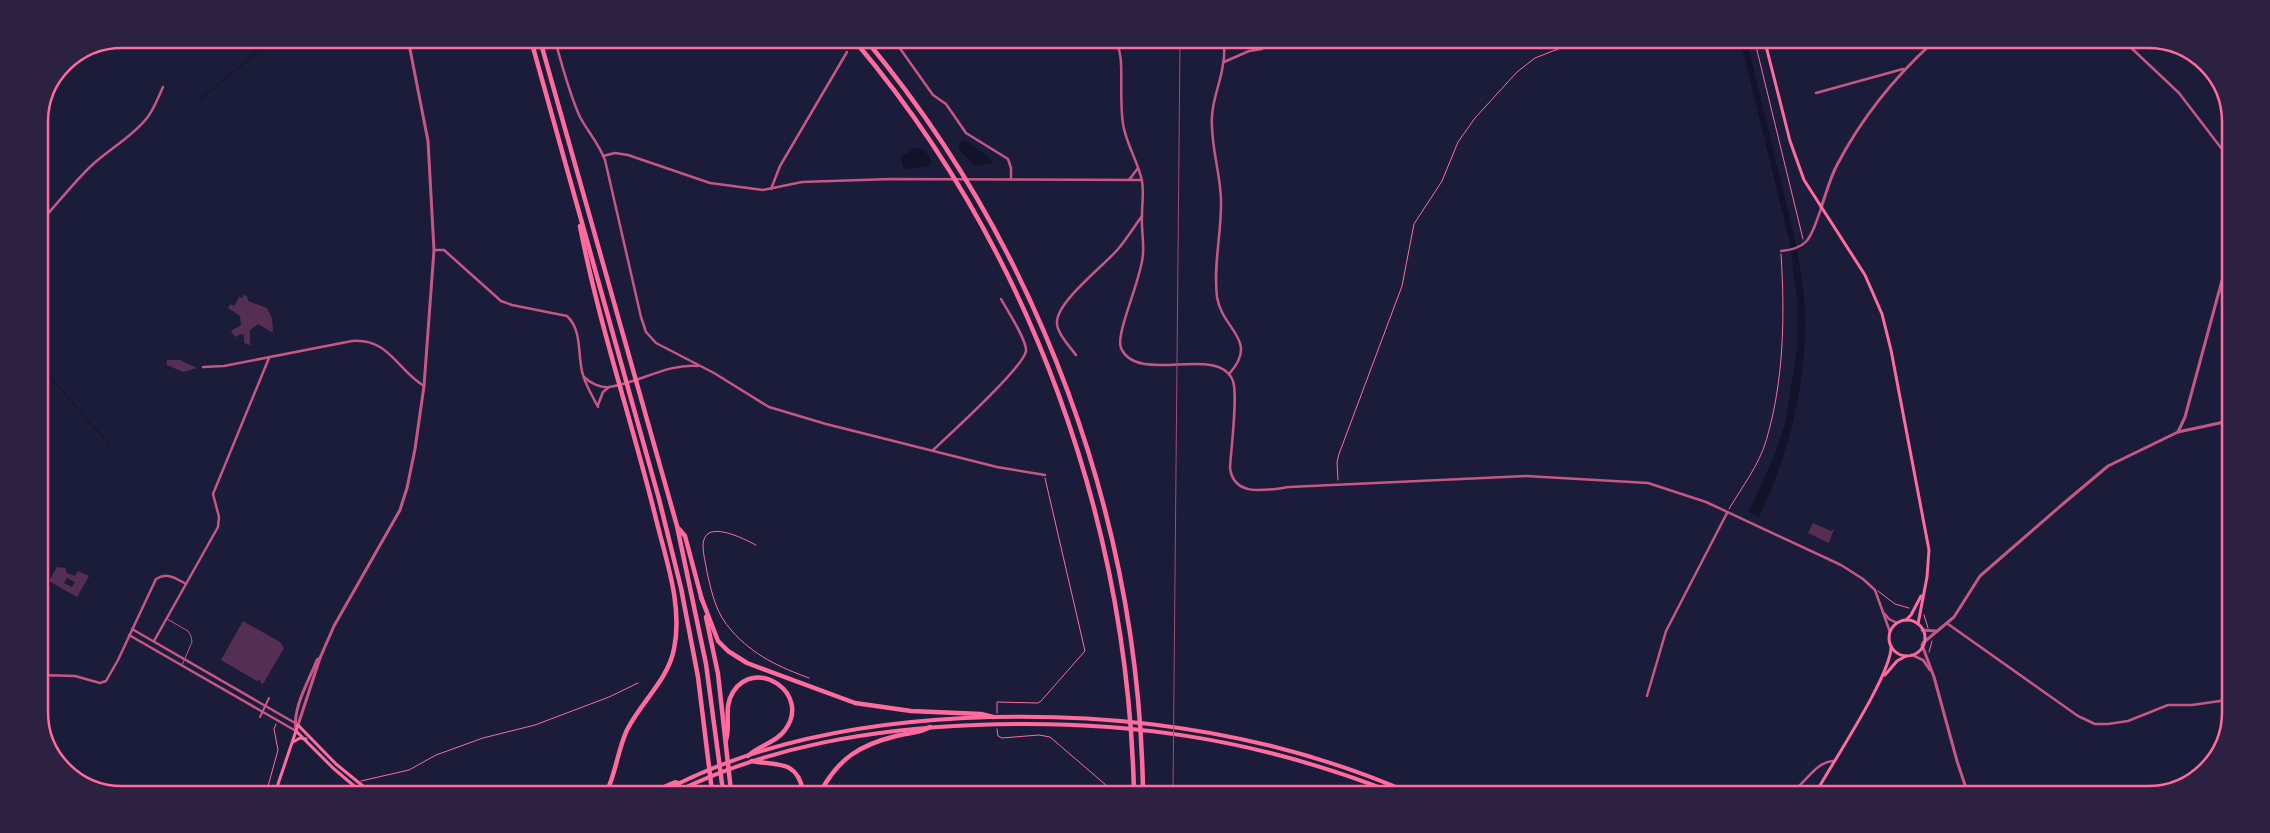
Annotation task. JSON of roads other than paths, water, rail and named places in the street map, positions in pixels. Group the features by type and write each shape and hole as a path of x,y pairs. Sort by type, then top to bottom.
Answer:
{"highway":[{"path":"532,48 659,499 681,588 698,677 711,786"},
{"path":"542,48 677,526 706,664 722,786"},
{"path":"860,48 921,128 968,202 1014,290 1058,393 1089,486 1111,576 1127,683 1134,786"},
{"path":"872,48 932,128 980,205 1027,294 1067,389 1102,500 1122,587 1138,698 1144,786"},
{"path":"575,198 587,263 659,528 674,596 677,622 671,660 659,683 628,728 609,786"},
{"path":"677,526 684,536 701,597 718,674 731,786"},
{"path":"701,597 718,641 728,652 747,663 845,700 869,706 911,711 1048,716 1169,726 1290,751 1393,786"},
{"path":"726,741 728,734 727,709 735,689 744,681 756,678 768,679 778,684 790,698 792,710 790,722 785,732 776,739 755,749 748,756"},
{"path":"673,786 740,758 842,731 887,724 995,715"},
{"path":"690,786 752,761 808,744 844,737 930,727 1034,723 1122,727 1184,734 1251,747 1304,761 1374,786"},
{"path":"825,786 837,767 859,749 896,736 923,731 930,727"},
{"path":"752,761 784,765 796,775 801,786"},
{"path":"666,786 675,782 679,783"}],"main road":[{"path":"1767,48 1796,161 1809,192 1865,275 1882,314 1928,536 1929,563 1918,624"},
{"path":"1819,786 1881,679 1891,657 1890,632 1897,623 1911,615 1924,591"},
{"path":"1881,679 1897,661 1912,655 1923,644 1922,630 1918,624 1905,620"},
{"path":"1891,646 1897,653 1906,656"},
{"path":"277,786 298,725 336,764 364,786"},
{"path":"296,731 352,785 358,782"},
{"path":"292,742 300,738 306,739"}],"street":[{"path":"132,629 298,725 320,658 342,609 402,505 415,449 424,386 434,250 428,140 410,48"},
{"path":"558,48 579,114 603,156 646,332 656,343 775,409 1003,468 1045,475"},
{"path":"900,48 933,95 946,104 966,132 1008,159 1011,168 1011,179"},
{"path":"1119,48 1123,123 1126,140 1138,168 1144,192 1141,270 1120,332 1119,342 1127,357 1139,363 1202,365 1220,368 1229,374 1233,382 1235,395 1230,468 1232,478 1238,486 1256,491 1289,487 1526,476 1648,483 1706,502 1841,565 1871,585 1875,590 1890,632"},
{"path":"1224,48 1224,62 1213,101 1212,118 1222,216 1216,277 1220,310 1242,345 1242,356 1229,374"},
{"path":"1781,251 1799,248 1805,245 1810,238 1836,166 1848,146 1903,70 1926,48"},
{"path":"2131,48 2179,93 2222,149"},
{"path":"1224,62 1249,51 1262,49"},
{"path":"771,189 780,166 847,52"},
{"path":"1816,93 1903,70"},
{"path":"47,214 97,160 141,125 152,110 163,88"},
{"path":"603,156 615,154 628,155 724,186 771,189 802,182 936,178 1142,180"},
{"path":"1129,180 1138,168"},
{"path":"1076,355 1057,327 1056,320 1083,283 1118,249 1142,216"},
{"path":"434,250 444,250 501,300 512,305 567,316 577,330 583,376 598,407 603,392 614,385 688,365 701,367"},
{"path":"2178,432 2186,417 2222,281"},
{"path":"933,450 998,388 1025,355 1024,344 1001,299"},
{"path":"203,367 215,367 352,341 367,340 390,355 424,386"},
{"path":"154,641 218,527 219,517 213,494 269,358"},
{"path":"583,376 590,382 609,387"},
{"path":"1965,786 1923,644 1954,617 1980,576 2101,472 2122,458 2178,432 2222,423"},
{"path":"1647,696 1666,631 1727,513"},
{"path":"48,675 75,676 100,683 106,681 156,579 161,576 170,576 186,584"},
{"path":"1882,608 1889,619 1897,623"},
{"path":"1948,624 2078,716 2095,724 2128,721 2168,705 2222,701"},
{"path":"1922,630 1932,632 1939,630"},
{"path":"129,636 296,731"},
{"path":"1912,655 1923,660 1934,677"},
{"path":"296,731 294,722 302,696 317,660 320,658"},
{"path":"260,717 269,698"},
{"path":"1801,786 1821,764 1833,761"}],"lane":[{"path":"166,619 188,631 191,636 192,642 182,666"}],"waterway":[{"path":"196,103 262,48"},
{"path":"47,374 109,444"},
{"path":"118,455 122,459"}],"railway":[{"path":"1173,786 1180,48"}]}
